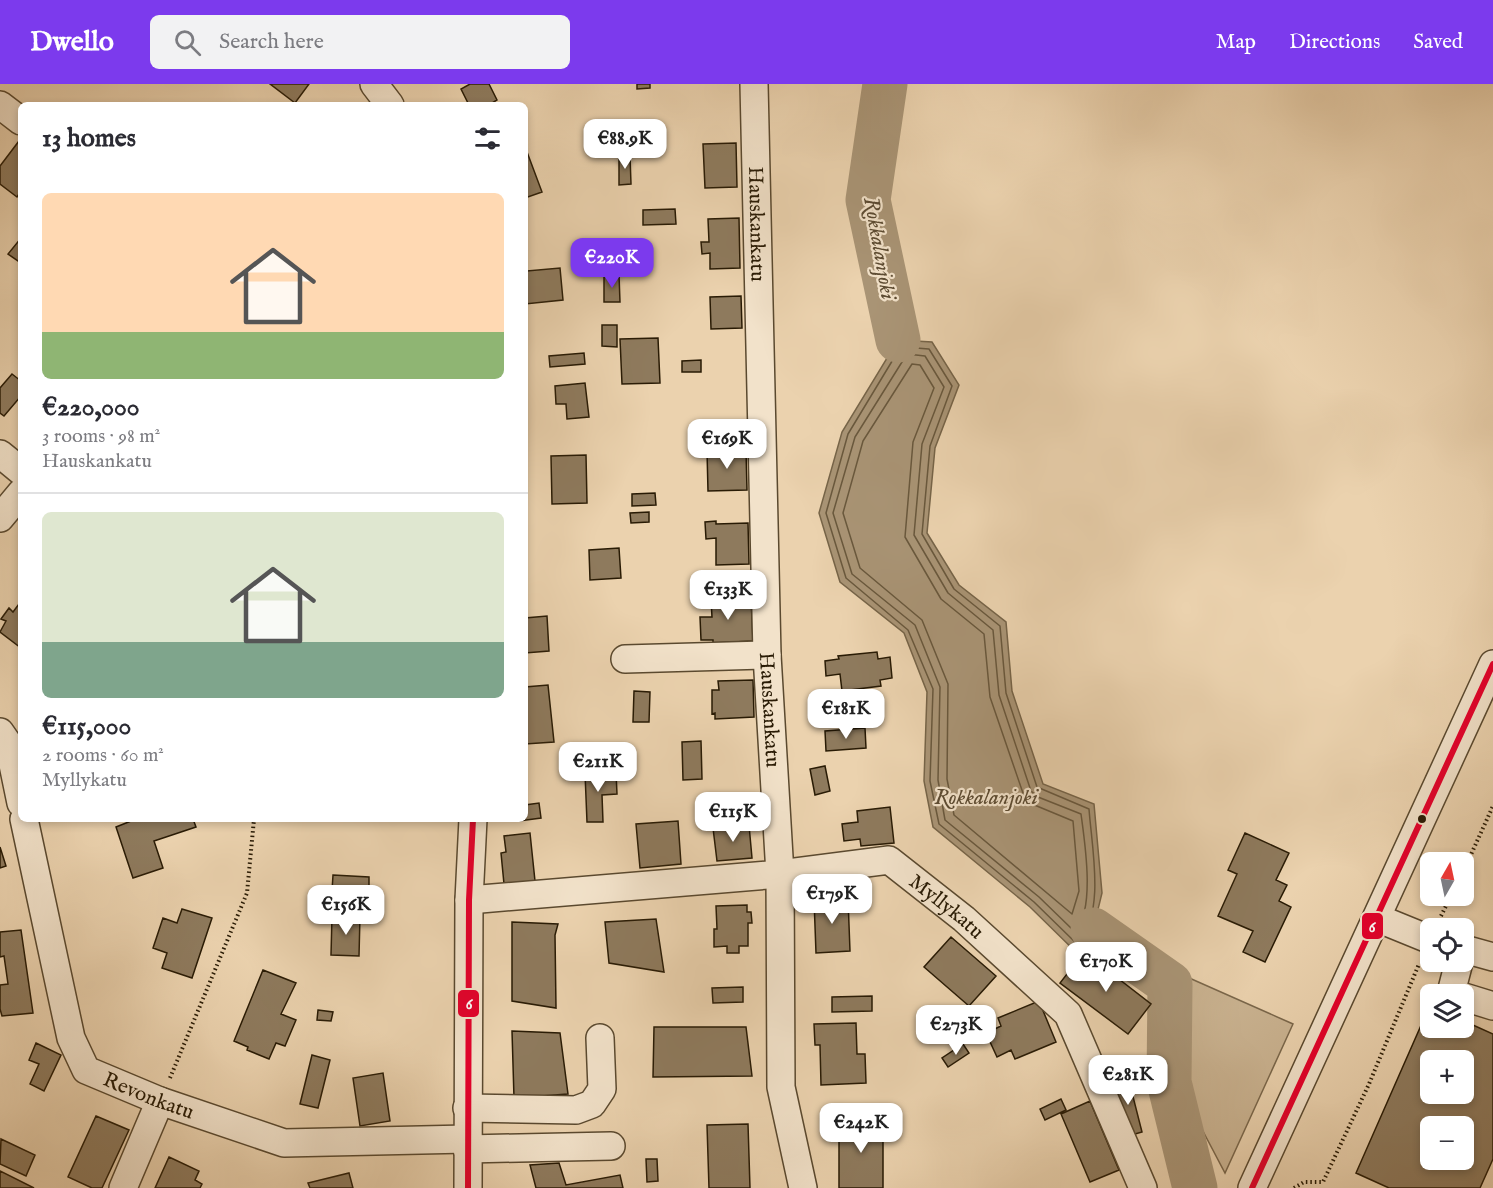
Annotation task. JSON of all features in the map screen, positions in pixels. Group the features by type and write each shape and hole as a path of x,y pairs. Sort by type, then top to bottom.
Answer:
{"street":[{"path":"374,84 388,102"},
{"name":"Hauskankatu","path":"754,84 767,655 780,874 781,1088 803,1188"},
{"path":"0,454 18,469"},
{"path":"0,518 18,497"},
{"path":"625,659 767,655"},
{"path":"1252,1188 1493,664"},
{"path":"0,732 9,745 18,788"},
{"name":"Revonkatu","path":"25,822 71,1038 86,1070 160,1101 284,1143 611,1146"},
{"path":"468,1188 469,900 473,822"},
{"name":"Myllykatu","path":"469,900 780,874 889,860 964,919 1068,1014 1143,1188"},
{"path":"1377,918 1420,929"},
{"path":"1474,952 1493,957"},
{"path":"1474,1000 1493,1006"},
{"path":"467,1108 576,1110 592,1104 602,1089 600,1038"},
{"path":"123,1188 160,1101"}],"path":[{"path":"1472,852 1493,806"},
{"path":"160,1101 247,893 254,822"},
{"path":"1294,1188 1304,1182 1323,1182 1369,1084 1420,965"}],"shaded area":[{"path":"1187,977 1293,1024 1225,1173 1195,1116 1179,1071"}],"water":[{"name":"Rokkalanjoki","path":"898,340 932,342 959,385 935,448 927,533 959,585 1006,622 1012,691 1043,784 1094,804 1102,893 1093,930 1080,956 1030,907 933,827 924,781 927,692 904,633 840,582 819,513 842,432"}],"building":[{"path":"270,84 309,84 294,102"},
{"path":"470,84 489,84 497,100 468,102 461,89"},
{"path":"637,84 650,84 650,88 637,89"},
{"path":"18,142 17,197 0,184 0,166"},
{"path":"736,143 737,187 705,188 703,144"},
{"path":"528,155 542,192 528,197"},
{"path":"619,156 630,156 631,184 619,185"},
{"path":"675,209 676,224 643,225 643,210"},
{"path":"739,218 740,268 710,269 710,253 702,254 701,242 709,242 708,219"},
{"path":"18,242 18,261 8,254"},
{"path":"560,268 563,300 528,304 528,271"},
{"path":"604,275 619,275 620,302 604,302"},
{"path":"741,296 742,328 711,329 710,297"},
{"path":"602,325 617,325 617,347 602,346"},
{"path":"658,338 660,383 622,384 620,339"},
{"path":"584,353 585,364 550,367 549,356"},
{"path":"701,360 701,372 682,372 682,361"},
{"path":"12,374 18,379 18,400 4,416 0,413 0,388"},
{"path":"585,383 589,417 567,419 566,404 556,404 555,386"},
{"path":"746,450 747,490 708,491 707,451"},
{"path":"586,455 587,503 552,504 551,456"},
{"path":"655,493 656,505 632,506 632,494"},
{"path":"649,512 649,522 631,523 630,513"},
{"path":"716,521 716,524 748,523 749,564 716,565 716,538 706,539 705,522"},
{"path":"619,548 621,578 590,580 589,550"},
{"path":"751,598 753,641 713,643 713,640 701,640 700,617 712,617 711,599"},
{"path":"18,605 18,646 0,632 6,621 1,619 9,608 13,612"},
{"path":"547,616 549,651 528,653 528,618"},
{"path":"877,652 878,659 890,657 892,678 880,680 881,686 842,691 840,674 826,676 825,661 839,659 838,656"},
{"path":"753,680 754,717 715,719 715,713 712,714 712,690 719,690 718,681"},
{"path":"548,685 554,742 528,744 528,687"},
{"path":"634,691 650,692 649,722 633,722"},
{"path":"865,728 866,748 826,751 825,731"},
{"path":"701,741 702,779 683,780 682,742"},
{"path":"825,766 830,791 815,795 810,769"},
{"path":"616,772 617,794 602,795 603,822 587,822 585,773"},
{"path":"539,803 541,818 528,820 528,805"},
{"path":"890,807 894,843 861,846 860,839 844,841 842,824 858,822 857,811"},
{"path":"678,821 681,864 640,868 636,824"},
{"path":"128,822 194,822 196,827 154,841 163,868 133,878 116,827"},
{"path":"749,825 752,858 717,861 713,828"},
{"path":"530,833 535,881 504,884 501,853 506,852 504,836"},
{"path":"1245,833 1289,853 1276,880 1287,885 1279,901 1291,907 1265,962 1243,952 1253,931 1218,916 1237,874 1228,870"},
{"path":"0,847 6,866 0,868"},
{"path":"333,875 369,877 369,892 332,891"},
{"path":"848,898 850,951 816,953 814,899"},
{"path":"747,905 747,912 751,912 752,923 748,923 748,946 739,946 739,953 727,953 727,946 714,947 714,929 717,929 716,906"},
{"path":"182,909 212,918 192,978 162,968 167,953 153,948 163,918 177,923"},
{"path":"332,916 360,916 359,956 331,955"},
{"path":"656,919 664,972 609,963 605,922"},
{"path":"512,922 558,924 555,935 556,1008 512,1001"},
{"path":"21,930 33,1013 2,1016 0,985 8,984 4,956 0,957 0,932"},
{"path":"951,937 996,976 969,1006 924,967"},
{"path":"1084,952 1151,1004 1128,1034 1060,983"},
{"path":"263,970 296,983 281,1014 296,1020 285,1046 276,1043 269,1059 247,1050 248,1047 234,1041"},
{"path":"743,987 743,1002 713,1003 712,988"},
{"path":"872,996 872,1011 832,1012 832,997"},
{"path":"1039,1001 1056,1042 1015,1059 1011,1050 997,1057 986,1033 1001,1026 998,1018"},
{"path":"318,1010 333,1012 331,1021 317,1020"},
{"path":"856,1023 857,1054 865,1054 866,1083 821,1085 820,1045 815,1045 814,1024"},
{"path":"1474,1025 1493,1034 1493,1159 1480,1188 1389,1188 1356,1173 1420,1028 1420,1038 1474,1038"},
{"path":"654,1027 746,1027 752,1076 653,1077"},
{"path":"512,1031 560,1033 568,1094 514,1098"},
{"path":"36,1043 61,1055 44,1091 30,1084 39,1064 29,1060"},
{"path":"963,1044 969,1053 948,1067 942,1058"},
{"path":"312,1055 330,1060 318,1108 300,1104"},
{"path":"383,1073 390,1121 360,1126 353,1078"},
{"path":"1128,1077 1142,1132 1128,1136 1114,1080"},
{"path":"1061,1099 1066,1110 1045,1120 1040,1109"},
{"path":"1090,1101 1119,1170 1090,1182 1061,1114"},
{"path":"96,1116 129,1130 102,1188 92,1188 68,1177"},
{"path":"883,1118 883,1188 839,1188 839,1121"},
{"path":"748,1124 750,1188 709,1188 707,1125"},
{"path":"1,1139 35,1155 26,1176 0,1164"},
{"path":"169,1157 199,1171 195,1180 202,1184 200,1188 155,1188"},
{"path":"646,1159 657,1159 658,1181 647,1182"},
{"path":"559,1163 566,1185 620,1175 623,1188 536,1188 530,1165"},
{"path":"0,1171 34,1188 0,1188"},
{"path":"349,1173 353,1188 310,1188 308,1183"}],"waterway":[{"name":"Rokkalanjoki","path":"885,84 868,200 898,340"},
{"name":"Rokkalanjoki","path":"1093,930 1170,984 1169,1082 1195,1188"}],"transit line":[{"name":"6","path":"1252,1188 1493,664"},
{"name":"6","path":"468,1188 469,900 473,822"}]}
